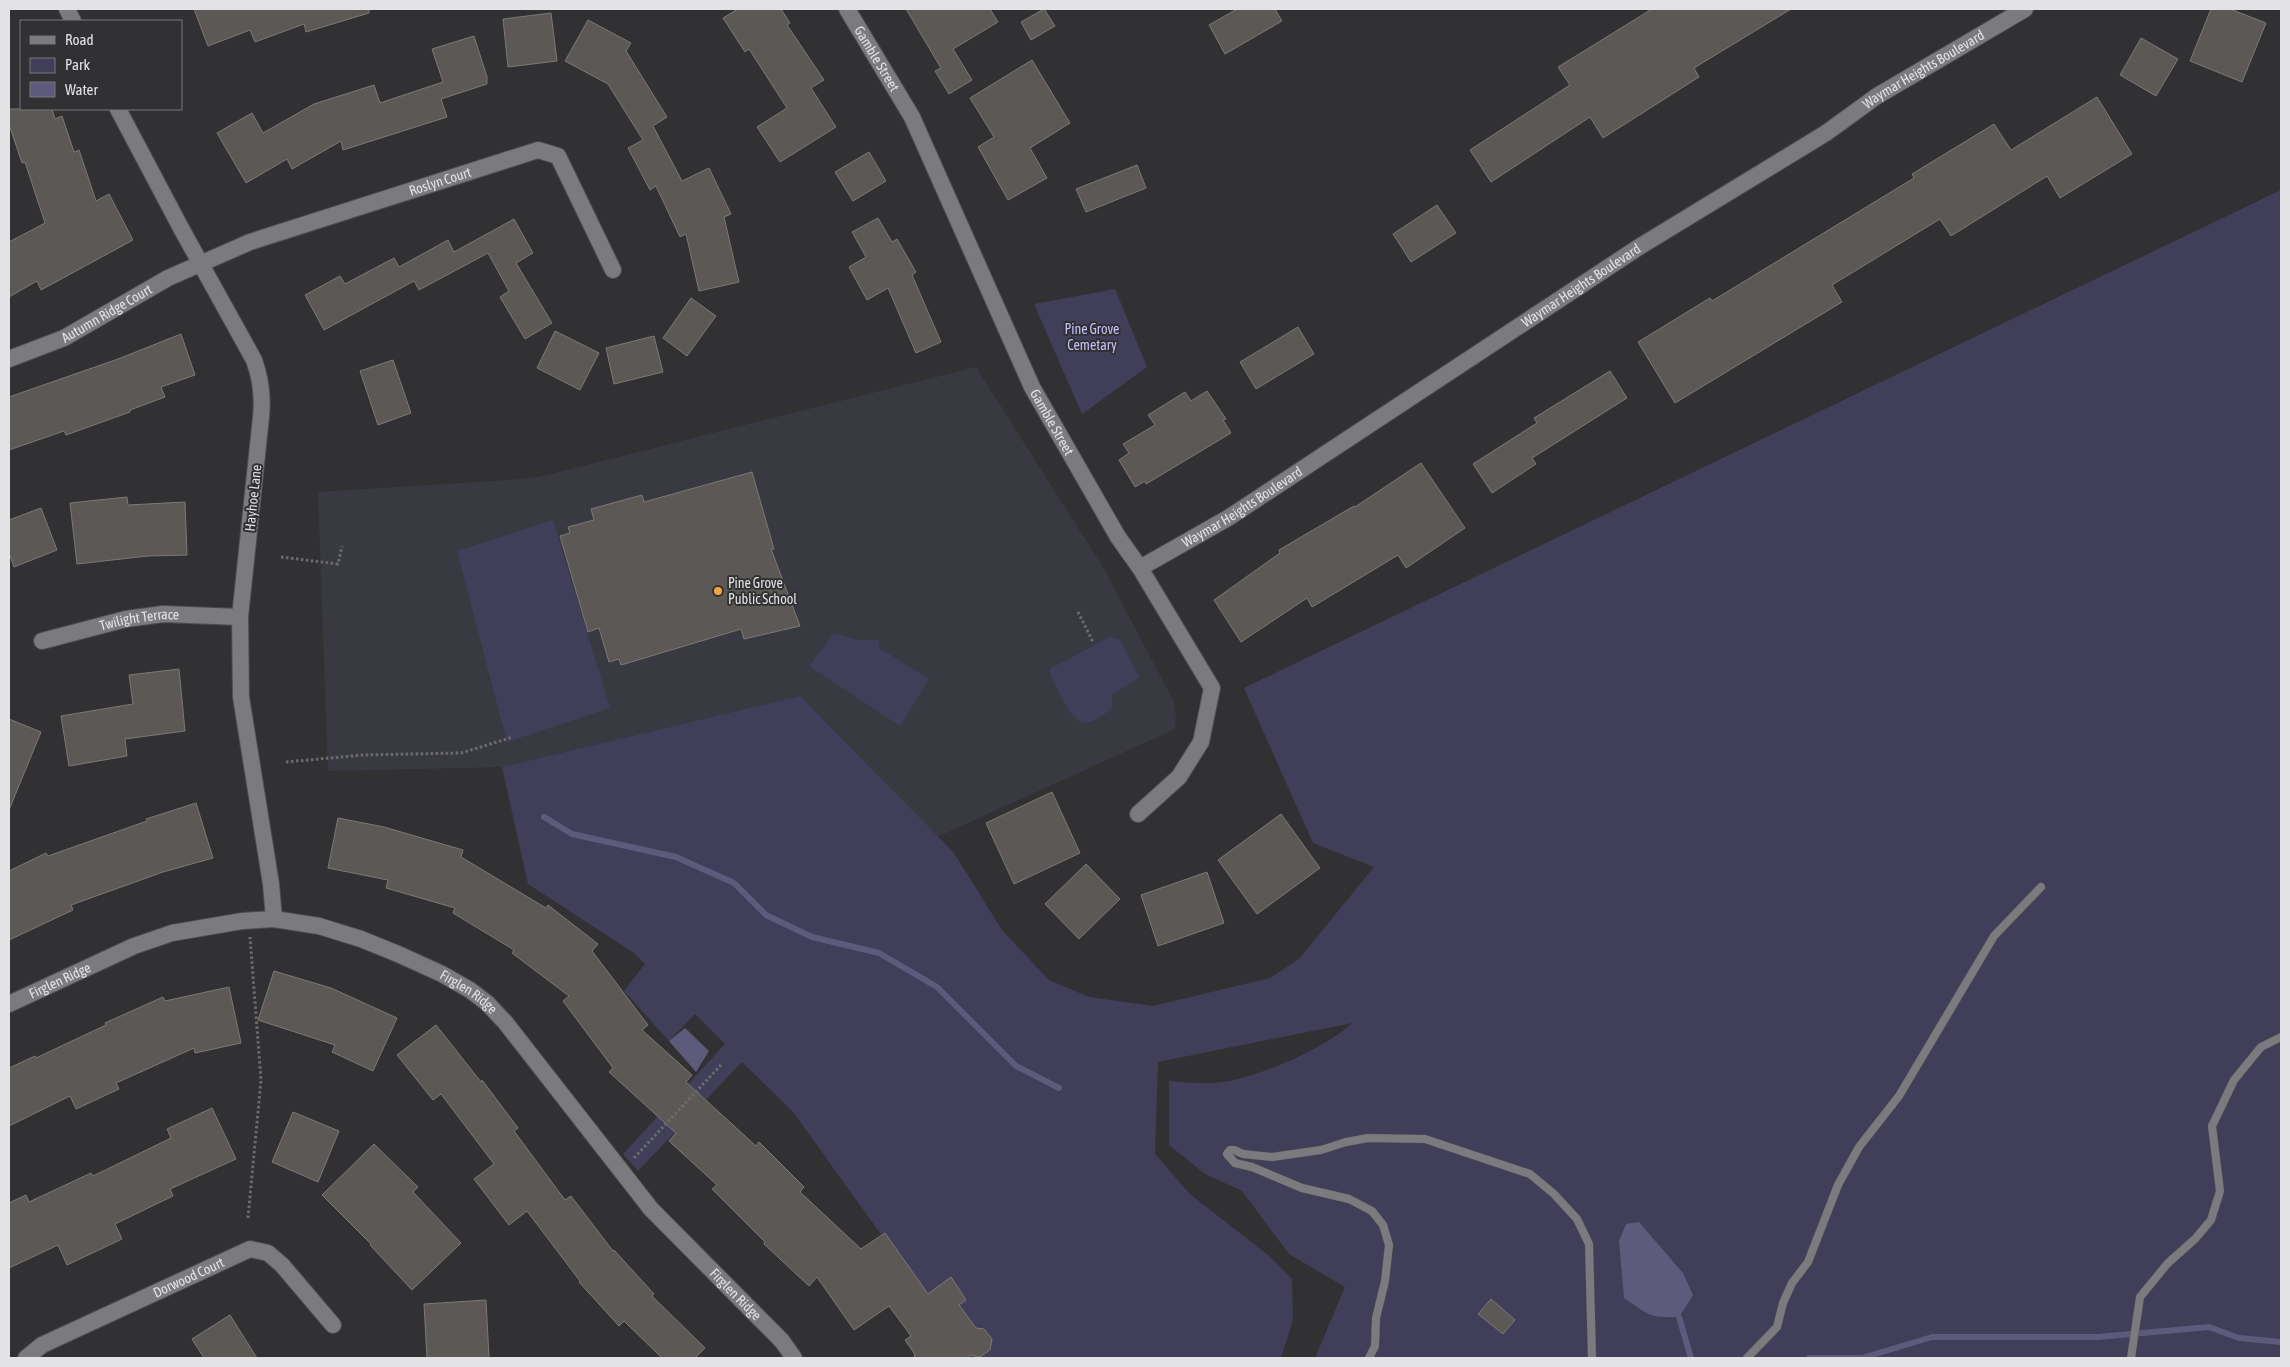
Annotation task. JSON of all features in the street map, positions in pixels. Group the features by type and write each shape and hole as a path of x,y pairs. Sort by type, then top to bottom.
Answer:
{"street":[{"name":"Gamble Street","path":"847,9 912,117 1032,387 1118,537 1140,568 1212,688 1201,742 1179,777 1138,814"},
{"name":"Waymar Heights Boulevard","path":"1140,568 1228,518 1639,247 1826,133 1877,96 2025,9"},
{"name":"Hayhoe Lane","path":"119,110 254,360 261,386 261,417 240,617 241,697 271,884 274,919"},
{"name":"Roslyn Court","path":"201,262 250,242 538,150 558,156 612,270"},
{"name":"Autumn Ridge Court","path":"9,359 64,338 168,278 201,262"},
{"name":"Twilight Terrace","path":"42,641 126,619 163,614 240,617"},
{"name":"Firglen Ridge","path":"9,1004 134,946 165,935 195,928 274,919 319,926 361,939 442,974 488,1003 506,1022 651,1209 782,1341 794,1358"},
{"name":"Dorwood Court","path":"26,1358 42,1345 250,1249 268,1253 282,1265 333,1325"}],"lane":[{"path":"1747,1358 1777,1328 1783,1304 1792,1283 1808,1262 1838,1185 1858,1147 1899,1096 1994,936 2041,886"},
{"path":"2131,1358 2140,1297 2168,1263 2195,1239 2211,1220 2220,1191 2212,1126 2234,1080 2261,1047 2281,1037"},
{"path":"1370,1358 1375,1346 1376,1318 1385,1281 1389,1245 1382,1225 1372,1211 1349,1199 1302,1188 1252,1166 1235,1163 1227,1154 1230,1150 1272,1158 1321,1150 1346,1142 1368,1138 1425,1139 1530,1174 1554,1194 1576,1219 1589,1244 1592,1358"}],"path":[{"path":"281,557 338,564 342,546"},
{"path":"1078,612 1093,642"},
{"path":"286,762 363,755 461,753 512,737"},
{"path":"248,1218 261,1080 250,937"},
{"path":"632,1160 721,1065"}],"shaded area":[{"name":"Pine Grove Public School","path":"976,367 1104,569 1173,700 1176,718 1175,729 937,837 800,696 502,767 328,771 318,492 539,477"}],"green space":[{"path":"2281,190 2281,1358 1315,1358 1345,1287 1289,1254 1242,1191 1205,1174 1169,1145 1169,1081 1216,1083 1254,1074 1310,1051 1352,1023 1158,1062 1155,1154 1191,1195 1268,1255 1292,1279 1293,1320 1281,1358 965,1358 963,1349 794,1113 742,1062 638,1171 623,1154 725,1044 695,1014 669,1041 624,991 645,964 634,953 528,884 502,767 800,696 954,853 1002,930 1049,980 1089,997 1153,1006 1270,978 1299,959 1374,867 1313,843 1244,688"},
{"name":"Pine Grove Cemetary","path":"1115,289 1147,367 1082,414 1034,304"},
{"path":"553,520 610,708 507,742 457,551"},
{"path":"834,633 858,640 879,640 879,648 929,679 900,726 809,666"},
{"path":"1109,637 1120,640 1139,676 1112,694 1112,708 1093,721 1081,722 1072,715 1059,693 1050,669"}],"water":[{"path":"685,1028 709,1051 696,1072 669,1041"},
{"path":"1639,1222 1683,1273 1693,1295 1679,1317 1654,1316 1644,1312 1624,1298 1619,1241 1626,1224"}],"building":[{"path":"194,9 369,9 369,13 306,32 304,24 255,42 250,30 208,46"},
{"path":"738,9 781,9 790,23 787,25 824,80 811,88 836,127 780,162 757,127 787,108 749,49 745,52 723,18"},
{"path":"906,9 990,9 998,22 953,49 972,80 949,94 935,71 941,68"},
{"path":"1044,9 1055,26 1031,40 1021,22"},
{"path":"1237,9 1275,9 1282,21 1225,54 1209,25"},
{"path":"1652,9 1791,9 1694,68 1699,77 1603,138 1590,117 1491,182 1470,150 1570,85 1558,67"},
{"path":"2211,9 2230,9 2266,23 2242,82 2190,61"},
{"path":"551,13 557,61 508,67 503,19"},
{"path":"588,20 631,43 626,51 667,117 653,126 682,181 709,168 731,214 724,217 739,282 699,291 686,234 680,237 656,186 650,190 628,148 643,140 608,84 565,61"},
{"path":"474,36 487,77 487,84 441,99 447,117 343,150 341,141 292,169 287,159 246,183 217,133 252,113 263,133 314,104 374,85 380,103 443,82 432,49"},
{"path":"2141,38 2178,59 2156,96 2120,75"},
{"path":"1032,60 1070,123 1030,148 1047,178 1008,200 978,147 994,137 970,98"},
{"path":"2097,97 2132,154 2060,198 2047,176 1951,236 1940,219 1832,285 1842,302 1675,403 1638,342 1710,298 1712,301 1914,178 1912,174 1994,124 2011,150"},
{"path":"9,109 52,110 55,119 62,116 74,152 79,150 96,201 109,194 133,240 41,290 37,281 9,297 9,242 45,223 25,162 22,163 9,124"},
{"path":"869,152 886,181 853,201 835,172"},
{"path":"1137,165 1146,188 1086,212 1076,189"},
{"path":"1437,205 1456,233 1411,262 1393,234"},
{"path":"878,218 892,242 897,239 916,272 912,275 941,342 916,353 888,288 867,300 849,267 866,257 852,232"},
{"path":"514,219 533,253 516,263 552,323 525,339 500,297 509,291 488,253 419,290 414,281 324,330 305,295 340,276 345,284 394,258 399,267 448,240 454,252"},
{"path":"691,298 716,316 687,356 663,338"},
{"path":"1298,327 1314,354 1256,389 1240,362"},
{"path":"555,331 599,353 580,390 537,368"},
{"path":"181,334 195,375 161,387 165,397 66,435 64,431 9,450 9,397 118,359"},
{"path":"654,336 663,372 614,384 606,348"},
{"path":"393,360 411,413 378,425 360,371"},
{"path":"1610,371 1627,398 1532,458 1536,464 1492,493 1473,464 1537,423 1534,418"},
{"path":"1207,391 1226,419 1223,420 1231,433 1146,484 1145,481 1135,487 1119,460 1129,453 1123,444 1155,425 1148,415 1185,392 1191,401"},
{"path":"1421,463 1465,528 1406,568 1398,555 1312,607 1307,598 1241,642 1214,600 1280,553 1279,550 1355,507"},
{"path":"752,472 774,549 771,549 800,626 744,639 741,629 621,665 619,659 609,662 599,628 588,632 560,536 570,533 568,527 594,520 591,509 642,495 644,502"},
{"path":"127,497 128,505 185,502 187,555 148,556 77,564 70,503"},
{"path":"41,508 57,550 14,567 9,553 9,520"},
{"path":"179,669 185,731 125,739 127,756 69,766 61,716 133,704 129,675"},
{"path":"9,719 41,732 9,810"},
{"path":"1052,792 1080,853 1014,884 986,823"},
{"path":"196,803 213,858 163,872 71,905 73,910 9,940 9,871 46,853 48,856 147,821 146,819"},
{"path":"1281,814 1320,868 1257,914 1218,860"},
{"path":"338,818 384,827 463,850 461,857 546,908 548,905 598,944 592,951 648,1025 642,1030 692,1075 686,1082 756,1146 759,1142 804,1187 800,1192 861,1249 885,1233 928,1294 951,1277 966,1300 959,1305 976,1328 984,1329 992,1339 990,1350 980,1357 970,1355 966,1358 915,1358 914,1353 905,1340 911,1336 889,1306 854,1330 817,1277 809,1286 764,1244 765,1242 712,1189 717,1185 669,1141 676,1133 609,1072 613,1068 563,1001 569,996 512,953 514,950 453,913 455,908 386,888 388,880 328,868"},
{"path":"1086,864 1120,899 1079,939 1045,904"},
{"path":"1207,872 1224,923 1158,946 1141,895"},
{"path":"274,971 331,988 397,1018 373,1071 332,1052 335,1045 258,1020"},
{"path":"229,987 241,1043 195,1053 194,1048 116,1083 119,1089 76,1109 70,1096 9,1126 9,1068 35,1056 36,1058 106,1025 105,1023 163,997 165,1001"},
{"path":"436,1025 481,1082 482,1080 518,1128 514,1131 565,1200 571,1196 613,1251 654,1294 652,1296 705,1348 695,1358 662,1358 624,1321 619,1326 579,1282 527,1211 509,1225 474,1179 494,1164 441,1094 433,1100 397,1055"},
{"path":"212,1108 236,1159 170,1189 173,1196 115,1224 122,1239 67,1265 58,1245 9,1268 9,1203 26,1195 29,1202 91,1173 93,1176 171,1138 167,1129"},
{"path":"293,1112 339,1131 318,1182 272,1162"},
{"path":"374,1144 418,1187 413,1192 461,1243 412,1290 371,1244 322,1195"},
{"path":"1491,1299 1515,1320 1503,1334 1478,1314"},
{"path":"486,1300 489,1358 427,1358 424,1304"},
{"path":"230,1315 257,1358 204,1358 192,1339"}],"waterway":[{"path":"544,817 572,834 676,857 734,883 766,915 812,937 879,953 937,987 1016,1066 1059,1088"},
{"path":"1679,1317 1691,1358"},
{"path":"1809,1358 1862,1358 1932,1337 2098,1337 2209,1327 2239,1338 2281,1342"}],"place":[{"name":"Pine Grove Public School","path":"718,591"}]}
